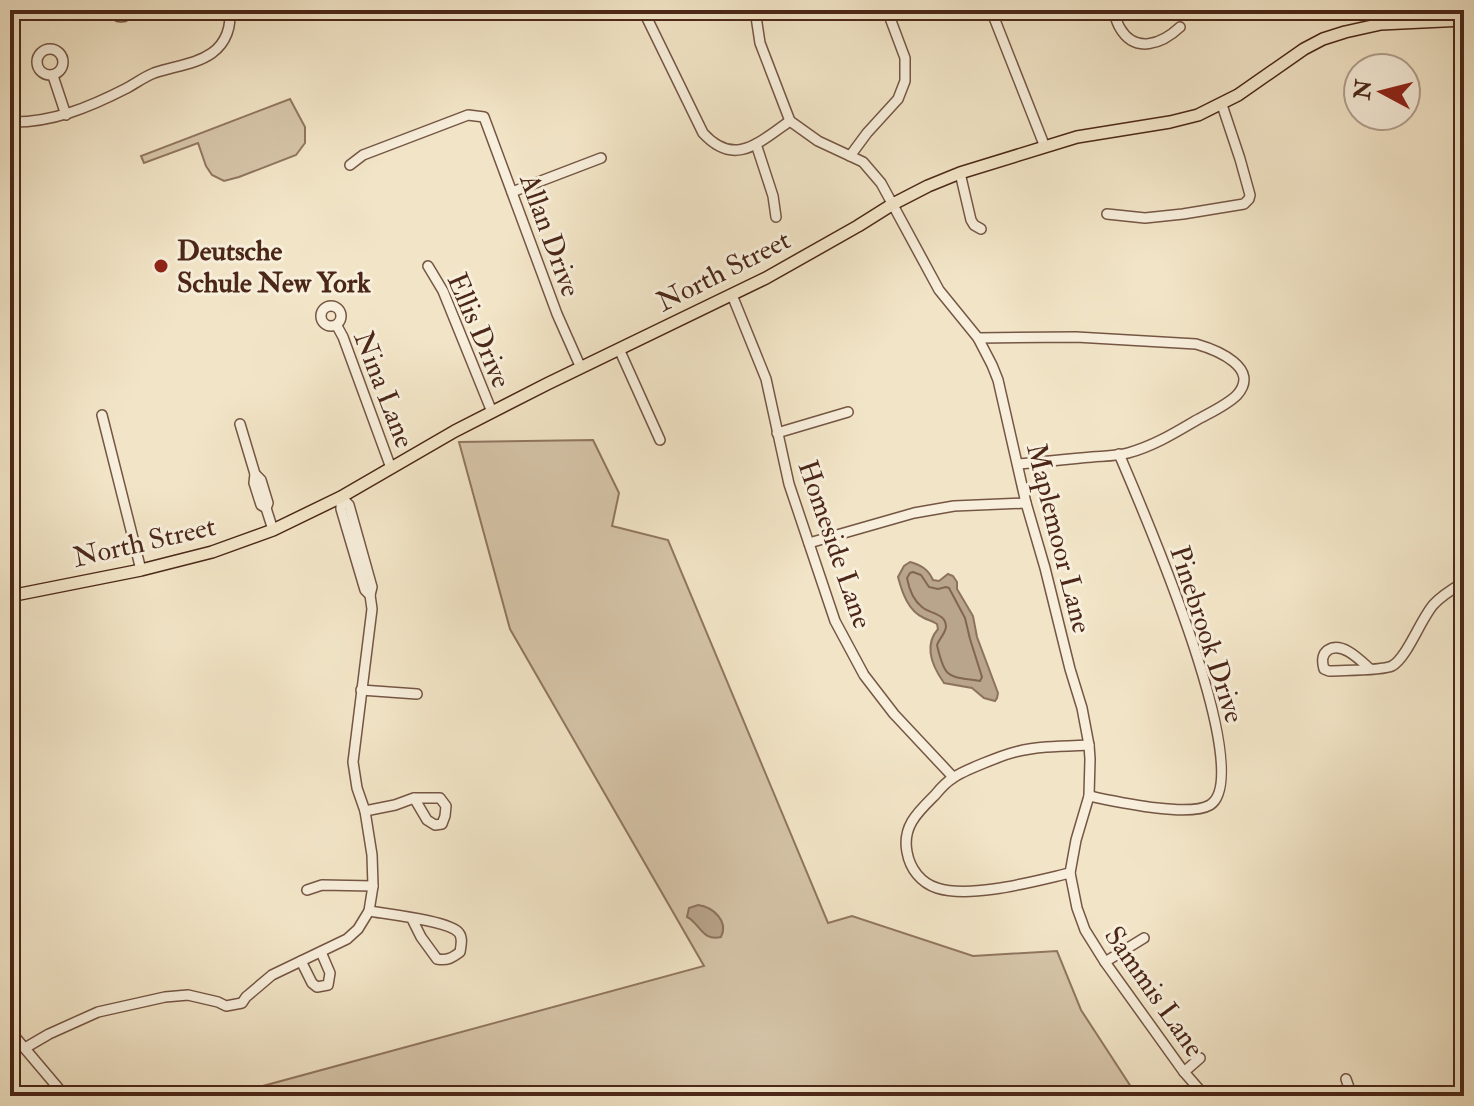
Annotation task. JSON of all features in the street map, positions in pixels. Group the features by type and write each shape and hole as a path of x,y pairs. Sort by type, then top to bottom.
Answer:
{"main road":[{"name":"North Street","path":"10,596 141,570 212,552 273,530 341,497 492,412 766,278 893,204 960,173 1089,135 1198,115 1222,105 1291,57 1323,39 1361,27 1460,20"}],"street":[{"path":"112,10 122,17 131,10"},
{"path":"10,122 39,121 66,115 149,75 190,64 212,53 228,32 229,10"},
{"path":"643,10 703,133 715,146 739,151 756,144 790,121 760,43 755,10"},
{"path":"850,156 898,99 905,81 905,58 887,10"},
{"path":"991,10 1045,147"},
{"path":"1113,10 1121,30 1134,42 1151,44 1168,39 1180,27"},
{"path":"1460,20 1464,34"},
{"path":"53,76 66,115"},
{"path":"1107,214 1145,218 1244,204 1250,195 1222,105"},
{"name":"Allan Drive","path":"350,165 363,155 468,115 484,117 557,314 581,368"},
{"name":"Maplemoor Lane","path":"790,121 818,141 863,162 881,183 939,290 978,338 998,380 1026,503 1082,708 1089,745 1089,796 1070,873 1077,908"},
{"path":"756,144 773,196 776,217"},
{"path":"512,192 601,158"},
{"path":"960,173 971,220 981,229"},
{"name":"Ellis Drive","path":"428,266 443,291 492,412"},
{"name":"Homeside Lane","path":"732,295 766,379 789,484 835,621 864,675 894,714 953,777"},
{"name":"Nina Lane","path":"337,326 391,468"},
{"path":"978,338 1076,337 1196,344 1221,354 1241,368 1244,381 1240,391 1224,405 1157,443 1119,454 1018,464"},
{"path":"619,349 660,440"},
{"path":"777,433 848,412"},
{"path":"102,415 141,570"},
{"path":"240,424 255,474 261,480 273,530"},
{"name":"Pinebrook Drive","path":"1089,796 1154,809 1201,808 1215,800 1221,781 1219,737 1213,706 1185,617 1119,454"},
{"path":"25,1048 98,1012 165,997 188,995 218,1002 246,997 272,975 347,939 358,929 369,911 373,886 372,855 353,762 372,587 349,505 341,497"},
{"path":"809,543 914,513 954,506 1026,503"},
{"path":"10,524 15,531 10,540"},
{"path":"1370,669 1343,649 1332,648 1324,654 1322,665 1329,671 1370,669 1390,667 1434,603 1464,582"},
{"path":"361,690 417,694"},
{"path":"1070,873 1009,888 958,891 935,888 927,884 912,867 908,855 908,830 916,813 953,777 1013,752 1089,745"},
{"path":"365,811 414,798"},
{"path":"307,890 322,885 373,886"},
{"name":"Sammis Lane","path":"1077,908 1085,930 1105,962 1184,1072 1205,1096"},
{"path":"369,911 451,926 460,934 460,952 444,960 437,959 412,919"},
{"path":"1105,962 1144,938"},
{"path":"301,961 312,983 317,987 328,985 330,973 321,952"},
{"path":"10,1031 65,1096"},
{"path":"1184,1072 1200,1058"},
{"path":"1346,1079 1352,1096"}],"shaded area":[{"path":"290,99 305,127 305,143 296,155 239,177 224,181 212,175 198,143 144,163 141,156"},
{"path":"593,440 619,493 612,526 668,540 828,923 852,916 973,956 1057,951 1081,1010 1137,1096 226,1096 704,966 510,629 459,442"}],"water":[{"path":"910,562 924,568 933,580 939,581 948,574 957,582 957,589 973,616 977,637 998,693 995,701 984,698 972,688 944,683 933,663 931,649 937,624 914,611 898,577"},
{"path":"698,905 709,909 721,920 721,937 709,937 687,917 689,908"}],"place":[{"name":"Deutsche Schule New York","path":"161,266"}]}
